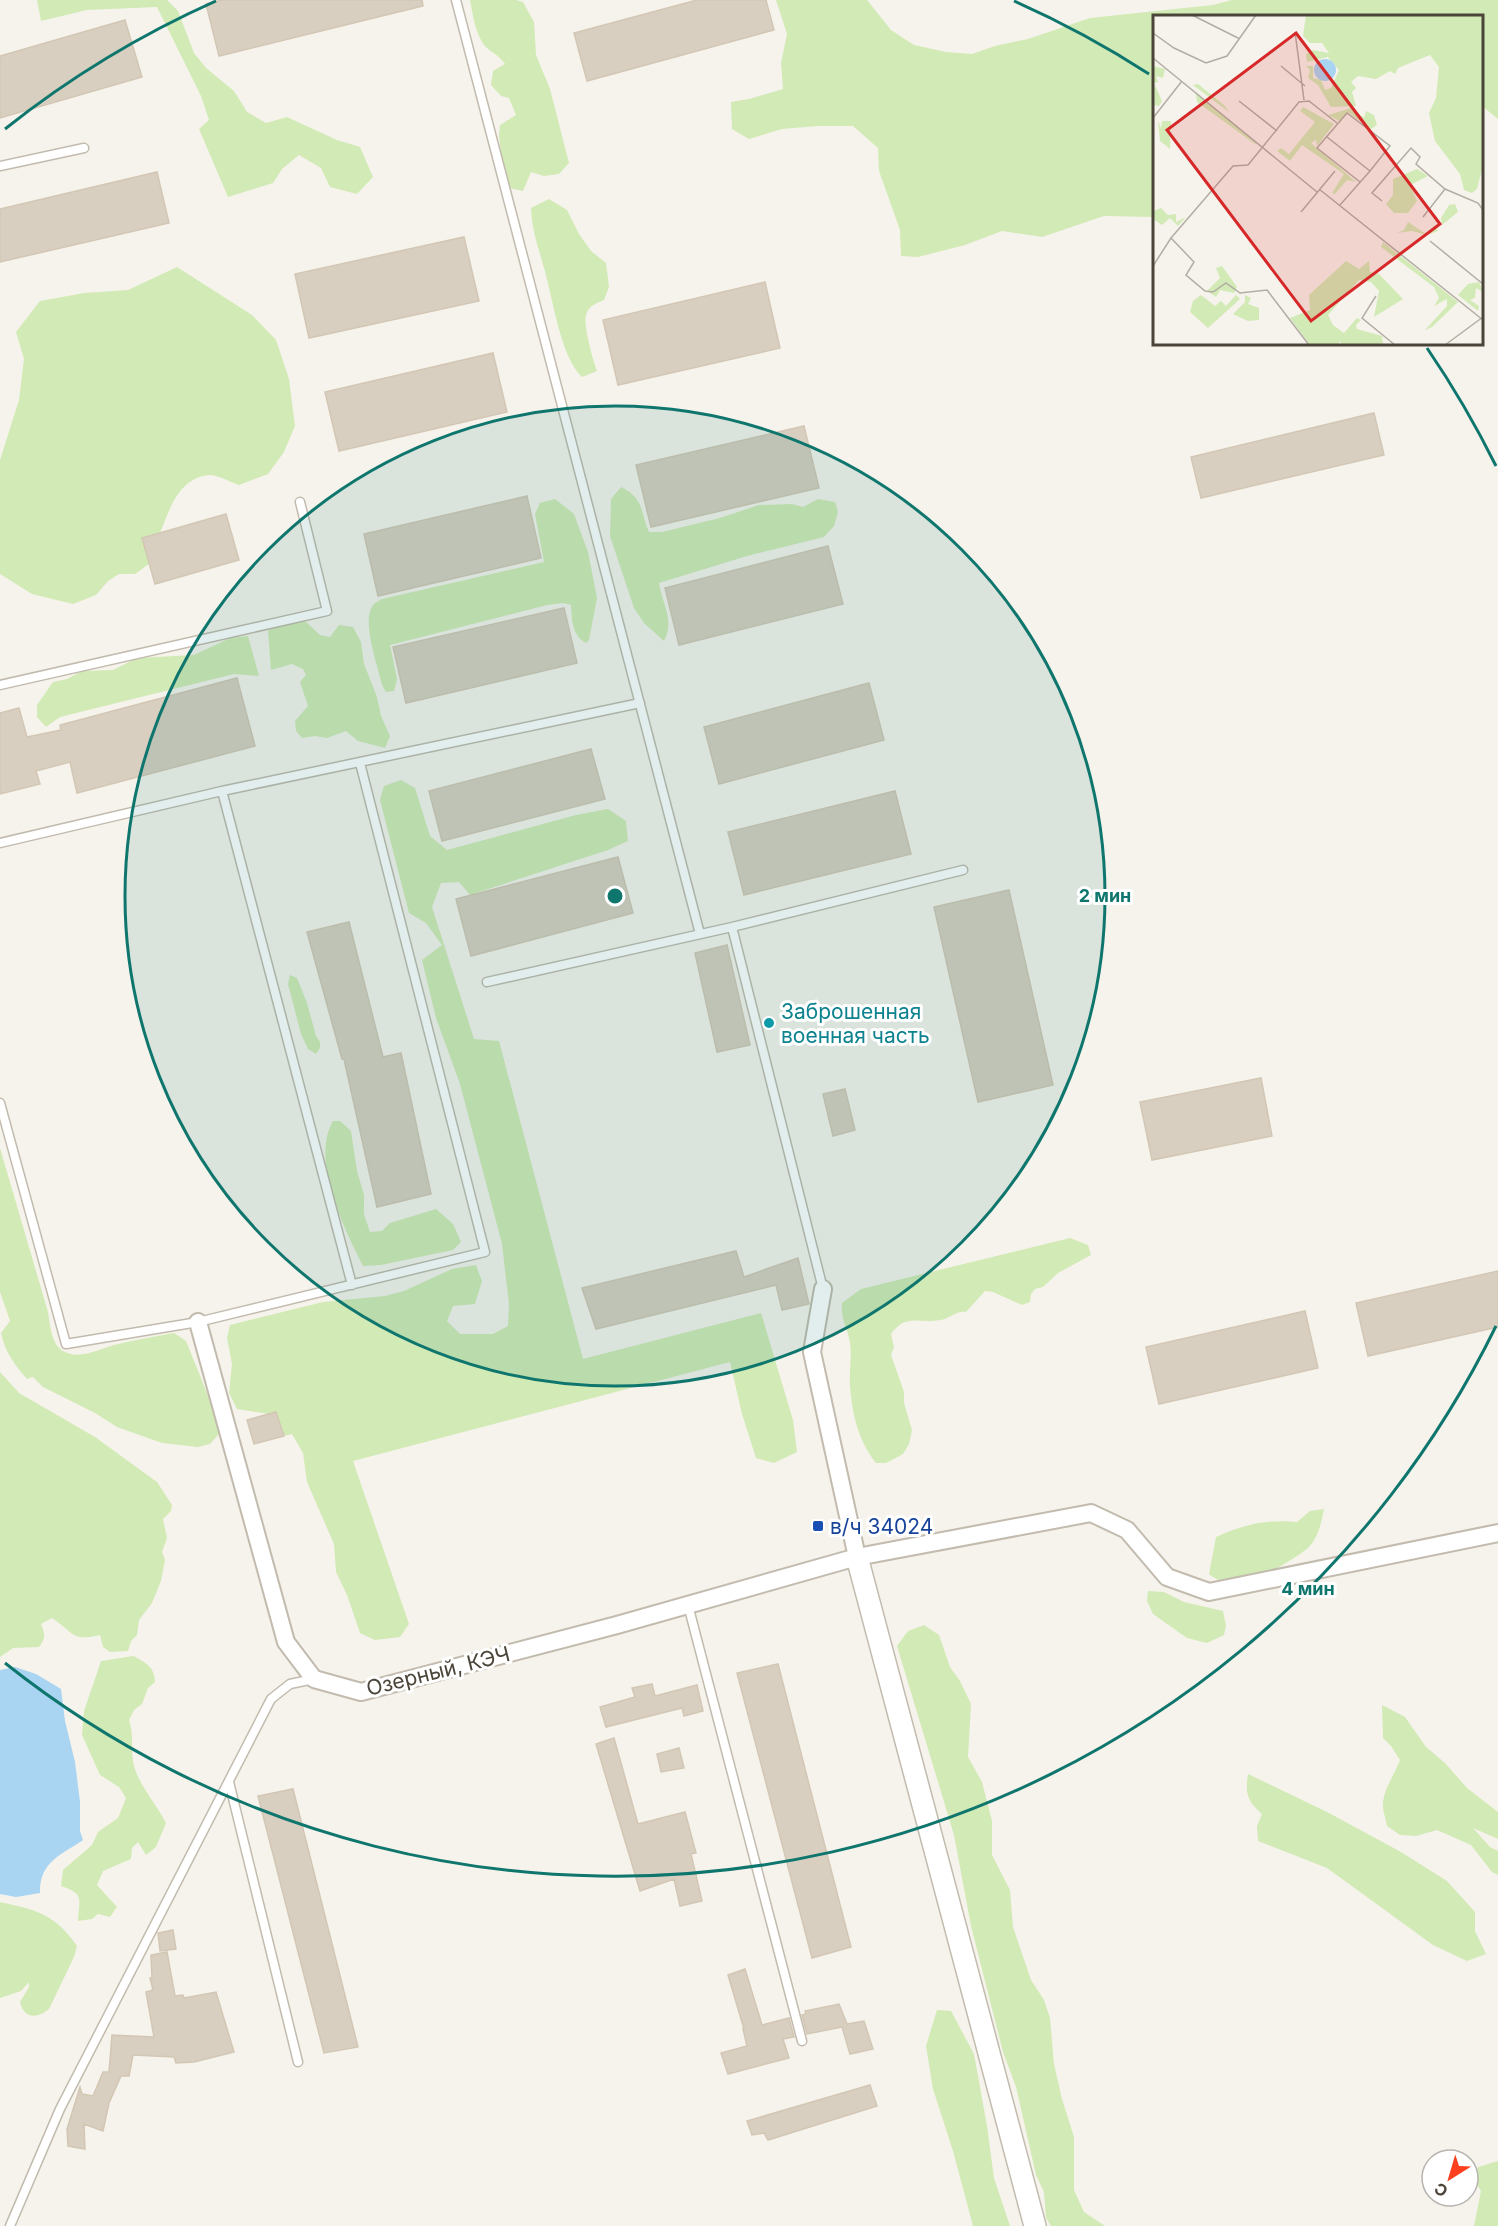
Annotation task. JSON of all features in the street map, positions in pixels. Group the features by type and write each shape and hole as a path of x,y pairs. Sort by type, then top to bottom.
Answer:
{"street":[{"path":"823,1289 812,1352 857,1557 1035,2226"},
{"path":"198,1322 286,1642 314,1679"},
{"name":"Озерный, КЭЧ","path":"314,1679 361,1692 688,1605 857,1557 1091,1514 1127,1530 1167,1576 1209,1592 1498,1533"}],"lane":[{"path":"456,0 700,934"},
{"path":"0,166 84,148"},
{"path":"0,685 327,611 300,502"},
{"path":"0,843 222,791 640,703"},
{"path":"0,1103 66,1344 198,1322 485,1252 360,763"},
{"path":"222,791 352,1285"},
{"path":"487,982 732,927 963,870"},
{"path":"732,927 823,1289"},
{"path":"688,1605 802,2041"},
{"path":"10,2226 60,2109 271,1699 290,1684 314,1679"},
{"path":"229,1782 298,2062"}],"green space":[{"path":"37,0 167,0 178,11 194,53 206,68 234,91 247,112 266,123 287,117 337,140 360,147 373,177 357,194 330,187 321,168 299,155 282,169 273,183 228,197 199,129 209,120 201,96 157,7 87,10 41,21"},
{"path":"470,0 523,2 534,22 536,55 550,89 569,163 559,174 544,176 531,172 523,191 505,187 499,136 500,125 516,115 509,98 501,96 491,85 493,71 505,64 484,45 478,35"},
{"path":"776,0 867,0 891,30 914,45 946,52 972,54 1028,39 1090,18 1213,5 1232,0 1498,0 1498,119 1483,107 1483,15 1153,15 1153,217 1104,216 1042,237 1002,231 965,245 918,257 901,256 900,230 879,171 878,148 853,126 782,129 749,139 732,129 731,102 783,89 781,63 787,34"},
{"path":"549,199 567,210 591,251 606,263 609,287 604,300 589,309 585,320 597,371 582,377 574,368 558,326 533,224 531,208"},
{"path":"177,267 252,315 276,340 289,379 295,426 284,452 268,474 239,485 212,475 189,482 176,497 160,533 142,538 149,564 135,574 119,574 108,581 96,595 73,604 32,594 0,574 0,460 19,400 24,359 16,332 40,301 84,293 128,290"},
{"path":"621,487 638,501 649,532 662,532 720,518 759,505 792,504 803,507 818,499 835,502 838,512 834,526 824,537 747,556 659,583 668,619 664,641 644,623 634,608 610,536 611,499"},
{"path":"555,499 574,514 588,552 597,598 589,640 586,643 575,632 571,605 563,603 547,605 390,645 397,679 394,691 386,692 382,685 369,631 370,611 374,604 382,599 544,562 535,514 540,503"},
{"path":"281,621 305,621 320,635 330,637 339,625 353,627 361,642 364,664 390,736 385,748 358,741 346,731 327,738 315,736 302,738 296,731 295,721 308,706 300,682 306,675 303,669 292,664 271,670 268,631"},
{"path":"248,636 259,676 234,674 60,717 46,727 37,717 37,705 53,682 67,679 82,671 113,670 137,658 194,655 230,638"},
{"path":"401,780 415,788 430,836 447,850 576,815 608,809 626,821 628,841 608,850 470,895 459,882 441,883 432,907 474,1039 499,1041 583,1359 761,1313 793,1420 797,1452 774,1463 756,1458 742,1414 730,1362 353,1461 409,1624 400,1637 375,1640 360,1633 347,1595 336,1572 334,1544 307,1482 303,1453 292,1434 284,1436 276,1413 237,1409 229,1393 232,1364 227,1338 230,1325 323,1302 385,1296 404,1291 452,1269 476,1265 482,1281 475,1304 453,1306 447,1321 460,1334 493,1334 508,1326 509,1304 502,1244 460,1084 436,1018 422,960 442,945 426,923 409,913 380,800 384,786"},
{"path":"290,975 297,978 320,1042 320,1048 316,1054 308,1049 301,1034 288,984"},
{"path":"333,1121 340,1121 351,1131 357,1171 364,1195 364,1214 370,1232 382,1231 390,1223 436,1209 453,1224 461,1242 453,1250 381,1265 363,1266 339,1214 327,1174 325,1155 327,1137"},
{"path":"0,1148 56,1344 63,1351 76,1355 174,1333 186,1341 217,1418 219,1434 210,1444 198,1447 162,1443 117,1427 95,1413 43,1387 33,1377 27,1379 14,1363 1,1333 10,1321 0,1292"},
{"path":"1070,1238 1088,1245 1091,1255 1058,1273 1043,1287 1035,1289 1031,1294 1030,1302 1022,1305 993,1292 985,1291 966,1312 959,1312 940,1320 908,1321 891,1334 894,1347 891,1355 904,1392 904,1403 912,1430 909,1444 903,1454 886,1463 876,1463 860,1436 854,1416 850,1385 850,1343 842,1314 842,1303 861,1289"},
{"path":"0,1372 19,1393 95,1437 157,1482 172,1505 171,1511 163,1519 167,1538 162,1552 165,1560 161,1581 152,1603 139,1620 137,1635 131,1641 128,1651 110,1652 103,1647 100,1635 78,1636 52,1618 41,1624 44,1636 39,1647 13,1648 0,1657"},
{"path":"1324,1509 1321,1524 1309,1547 1267,1574 1244,1585 1235,1585 1216,1579 1209,1574 1216,1537 1255,1524 1275,1521 1297,1522 1310,1511"},
{"path":"1148,1591 1164,1592 1184,1602 1223,1611 1226,1626 1224,1635 1207,1643 1187,1638 1153,1614 1147,1601"},
{"path":"924,1625 939,1635 950,1667 971,1704 968,1757 982,1782 992,1821 992,1855 1010,1890 1013,1927 1031,1980 1044,2000 1050,2018 1054,2064 1074,2137 1074,2190 1084,2212 1105,2226 1051,2226 1046,2218 1044,2192 1036,2175 1016,2087 1003,2052 971,1926 954,1835 897,1646 908,1631"},
{"path":"133,1656 151,1669 155,1682 148,1688 142,1704 134,1710 129,1720 133,1761 143,1785 166,1823 156,1847 146,1855 138,1842 132,1848 131,1859 103,1871 97,1885 117,1907 110,1917 98,1914 92,1919 78,1921 79,1898 74,1892 61,1886 63,1870 92,1845 98,1832 118,1818 126,1798 119,1787 100,1775 82,1735 84,1711 101,1661"},
{"path":"1382,1705 1405,1717 1426,1747 1445,1763 1467,1788 1498,1812 1498,1839 1473,1828 1490,1847 1498,1851 1498,1875 1492,1872 1471,1845 1437,1830 1416,1836 1400,1835 1387,1826 1383,1808 1384,1796 1400,1760 1383,1738"},
{"path":"1248,1774 1329,1813 1401,1852 1447,1881 1475,1912 1475,1931 1486,1954 1467,1961 1433,1945 1327,1868 1258,1841 1257,1826 1262,1814 1248,1797"},
{"path":"0,1902 35,1911 53,1920 77,1946 49,2009 40,2015 28,2014 20,2002 29,1987 29,1982 21,1991 0,1998"},
{"path":"937,2010 951,2011 974,2054 994,2178 1010,2226 973,2226 953,2151 933,2089 926,2046"},
{"path":"1498,2161 1498,2226 1474,2226 1478,2208 1480,2208 1480,2166"}],"water":[{"path":"15,1667 36,1674 61,1689 65,1721 75,1762 80,1802 80,1831 83,1840 59,1855 47,1867 43,1874 40,1893 16,1897 0,1894 0,1670"}],"building":[{"path":"221,0 422,0 423,6 219,56 206,4"},
{"path":"697,0 766,0 774,30 587,81 574,33"},
{"path":"125,20 142,77 0,118 0,56"},
{"path":"157,172 169,223 0,262 0,209"},
{"path":"464,237 479,301 309,338 295,274"},
{"path":"765,282 780,348 618,385 603,320"},
{"path":"493,353 507,412 339,451 325,392"},
{"path":"1374,413 1384,455 1201,498 1191,457"},
{"path":"804,426 819,488 651,527 636,465"},
{"path":"527,496 541,558 378,596 364,534"},
{"path":"226,514 239,560 155,584 142,538"},
{"path":"828,546 843,604 679,645 665,588"},
{"path":"564,608 577,663 406,703 393,647"},
{"path":"237,678 255,746 77,793 70,762 36,771 40,784 0,794 0,713 19,708 27,737 61,730 60,725"},
{"path":"869,683 884,740 719,784 704,727"},
{"path":"591,749 605,799 442,841 429,791"},
{"path":"895,791 911,854 744,895 728,832"},
{"path":"618,857 633,913 471,956 456,899"},
{"path":"1009,890 1053,1085 978,1102 934,907"},
{"path":"349,922 383,1057 401,1053 431,1194 377,1207 344,1059 342,1059 307,932"},
{"path":"727,945 750,1045 717,1052 695,953"},
{"path":"1261,1078 1272,1136 1152,1160 1140,1102"},
{"path":"845,1089 855,1130 833,1136 823,1094"},
{"path":"736,1251 744,1277 798,1258 809,1304 782,1310 776,1285 596,1329 582,1288"},
{"path":"1498,1271 1498,1327 1368,1356 1356,1303"},
{"path":"1305,1311 1318,1368 1159,1404 1146,1347"},
{"path":"276,1412 284,1436 254,1444 247,1420"},
{"path":"778,1664 851,1947 812,1958 737,1673"},
{"path":"652,1684 655,1696 697,1685 703,1711 684,1716 682,1708 606,1727 600,1707 635,1697 632,1688"},
{"path":"614,1738 638,1824 685,1812 696,1853 691,1854 702,1901 680,1906 674,1879 640,1891 596,1744"},
{"path":"679,1748 684,1768 661,1772 657,1754"},
{"path":"293,1789 358,2047 324,2053 258,1796"},
{"path":"173,1930 176,1949 160,1951 158,1933"},
{"path":"167,1952 175,1996 183,1995 184,1998 216,1992 234,2052 194,2062 176,2063 174,2057 133,2055 129,2076 121,2076 109,2103 103,2131 84,2124 85,2149 68,2146 67,2129 80,2087 82,2094 93,2096 103,2072 109,2072 112,2035 154,2037 146,1992 153,1990 150,1978 152,1978 151,1955"},
{"path":"745,1969 762,2025 789,2018 794,2037 783,2039 789,2058 728,2074 721,2053 747,2046 728,1975"},
{"path":"839,2004 847,2024 864,2021 873,2049 850,2054 842,2027 807,2034 802,2015 806,2014 805,2011"},
{"path":"870,2085 877,2106 768,2140 764,2133 752,2135 747,2121"}],"place":[{"name":"Заброшенная военная часть","path":"769,1023"},
{"name":"в/ч 34024","path":"818,1526"}]}
